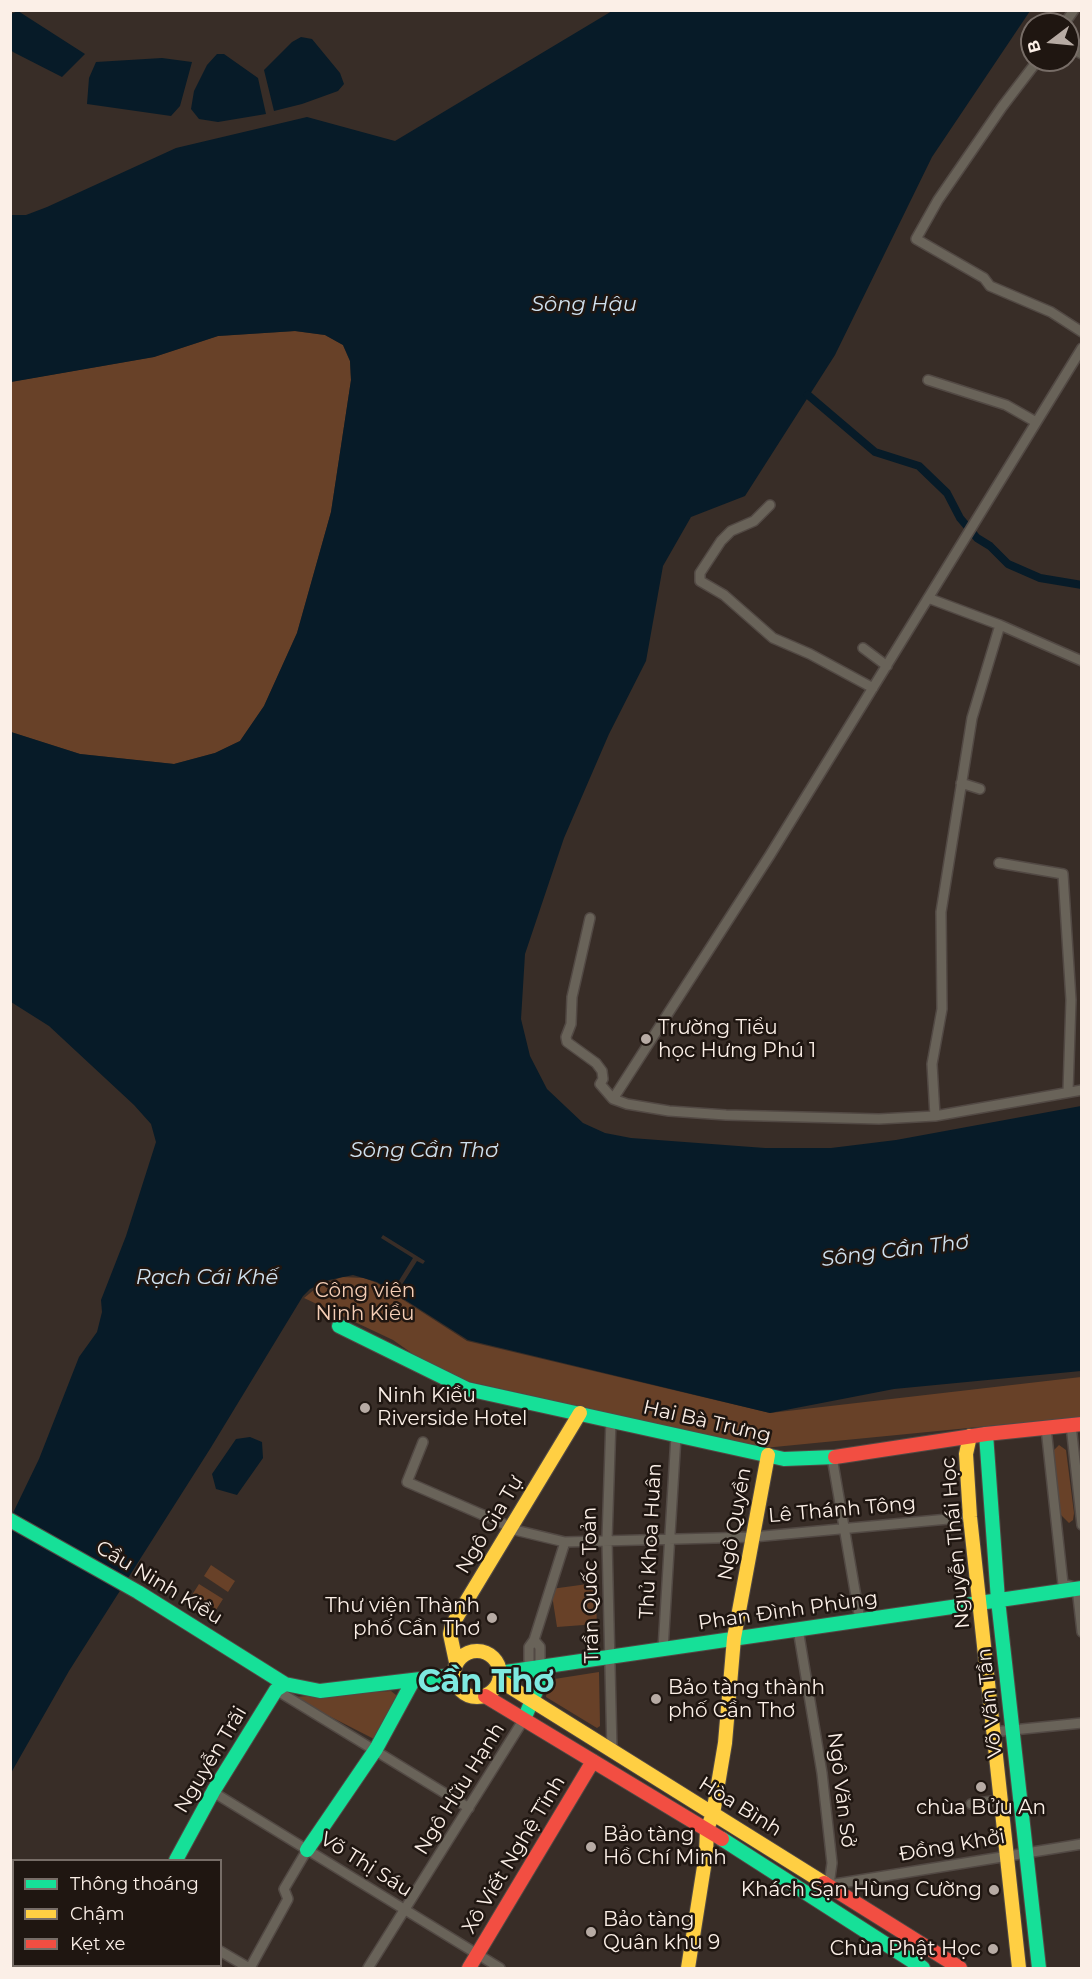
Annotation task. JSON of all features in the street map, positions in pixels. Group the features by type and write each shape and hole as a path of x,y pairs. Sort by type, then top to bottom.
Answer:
{"street":[{"path":"1029,72 938,201 916,239 984,278 990,286 1051,312 1082,332"},
{"path":"614,1099 770,855 1082,348"},
{"path":"928,380 1006,405 1036,422"},
{"path":"770,505 754,521 731,531 721,541 700,573 700,581 724,595 773,638 810,654 873,688"},
{"path":"928,598 1000,625 1082,661"},
{"path":"934,1116 932,1064 942,1009 941,912 972,718 1000,625"},
{"path":"863,648 886,666"},
{"path":"960,783 980,789"},
{"path":"999,863 1063,874 1071,1000 1068,1092"},
{"path":"590,918 572,997 571,1024 566,1037 567,1042 596,1063 602,1071 603,1079 600,1084 614,1099 658,1109 726,1115 879,1119 934,1116 1082,1090"},
{"name":"Hai Bà Trưng","path":"339,1326 467,1389 784,1459 832,1457 970,1436 1076,1424"},
{"name":"Ngô Gia Tự","path":"455,1669 450,1634 452,1625 580,1413"},
{"name":"Trần Quốc Toản","path":"611,1419 607,1540 612,1751"},
{"path":"1076,1424 1082,1525"},
{"path":"1046,1428 1063,1584 1080,1587 1082,1632"},
{"name":"Võ Văn Tần","path":"986,1434 998,1600 1039,1968"},
{"name":"Thủ Khoa Huân","path":"663,1649 676,1436"},
{"name":"Nguyễn Thái Học","path":"970,1436 966,1454 970,1517 1019,1968"},
{"name":"Lê Thánh Tông","path":"423,1442 407,1482 511,1529 565,1542 753,1537 970,1517"},
{"name":"Ngô Quyền","path":"707,1829 713,1814 725,1743 734,1638 768,1455"},
{"path":"832,1457 860,1620"},
{"name":"Cầu Ninh Kiều","path":"10,1520 138,1592 249,1660 280,1687"},
{"path":"524,1719 534,1702 535,1668 530,1647 565,1542"},
{"name":"Phan Đình Phùng","path":"499,1676 610,1656 1080,1587"},
{"name":"Ngô Văn Sở","path":"798,1629 822,1773 832,1863 829,1885"},
{"path":"280,1687 320,1691 413,1681 455,1669 471,1652 479,1652 493,1659 499,1676 491,1692 485,1696 471,1697 459,1689 455,1669"},
{"name":"Hòa Bình","path":"499,1676 534,1702 960,1968"},
{"path":"222,1952 249,1968 288,1899 284,1889 307,1850 376,1749 413,1681"},
{"path":"280,1687 469,1808"},
{"name":"Nguyễn Trãi","path":"177,1859 213,1792 280,1687"},
{"name":"Hòa Bình","path":"485,1696 707,1829 923,1968"},
{"name":"Ngô Hữu Hạnh","path":"368,1968 524,1719"},
{"path":"993,1732 1082,1724"},
{"name":"Xô Viết Nghệ Tĩnh","path":"469,1968 593,1761"},
{"name":"Võ Thị Sáu","path":"213,1792 500,1968"},
{"path":"971,1804 999,1800"},
{"path":"688,1968 706,1854 707,1829"},
{"name":"Đồng Khởi","path":"829,1885 1026,1851 1082,1844"},
{"path":"820,1902 829,1885"}],"green space":[{"path":"295,331 325,335 343,345 350,361 351,380 331,512 297,633 264,706 240,741 215,753 174,764 80,754 11,732 10,382 154,357 218,336"},
{"name":"Công viên Ninh Kiều","path":"342,1277 364,1278 377,1283 467,1341 770,1413 1081,1377 1081,1417 764,1448 466,1381 423,1361 393,1340 304,1298 320,1285"},
{"path":"1059,1445 1066,1450 1074,1513 1073,1520 1069,1523 1060,1514 1053,1451"},
{"path":"211,1565 235,1581 228,1592 204,1576"},
{"path":"595,1583 597,1624 557,1627 551,1589"},
{"path":"199,1584 223,1599 216,1610 192,1595"},
{"path":"599,1672 600,1726 597,1728 546,1697 548,1680"},
{"path":"391,1691 401,1699 374,1739 292,1697"}],"water":[{"path":"18,11 85,54 62,77 13,52 11,50 11,14"},
{"name":"Sông Hậu","path":"612,11 1030,11 1020,12 1020,26 932,157 835,355 745,496 691,517 663,566 646,661 609,734 564,838 525,954 521,1019 530,1056 547,1089 583,1123 605,1133 631,1138 765,1148 831,1148 896,1140 1081,1106 1081,1371 894,1389 770,1413 468,1340 377,1282 353,1275 329,1280 310,1289 303,1296 210,1449 69,1671 11,1773 11,1517 39,1459 79,1357 97,1332 102,1312 101,1300 126,1236 156,1142 151,1124 134,1105 49,1026 11,1002 11,732 80,754 174,764 215,753 240,741 264,706 297,633 331,512 351,380 350,361 343,345 325,335 295,331 218,336 154,357 11,382 11,215 26,215 47,207 176,148 307,117 395,141"},
{"path":"301,37 312,39 340,73 344,84 338,91 274,111 264,70 292,42"},
{"path":"217,54 224,54 258,78 266,114 218,122 199,119 191,109 194,91 207,65"},
{"path":"162,58 192,62 180,106 171,116 87,104 89,78 96,62"},
{"path":"250,1437 262,1442 263,1458 237,1495 216,1489 212,1474 236,1439"}],"pier":[{"path":"383,1235 425,1261 423,1264 417,1261 396,1294 392,1292 413,1258 381,1238"}],"waterway":[{"path":"808,395 875,452 919,466 947,493 960,518 977,538 990,546 1008,564 1040,578 1082,585"}],"traffic: fast":[{"path":"339,1326 467,1389 784,1459 835,1457"},
{"path":"986,1434 998,1600 1039,1968"},
{"path":"10,1520 138,1592 285,1684"},
{"path":"499,1673 1082,1588"},
{"path":"524,1719 538,1687 540,1667"},
{"path":"177,1859 214,1790 276,1690 285,1684 320,1691 454,1675"},
{"path":"307,1850 376,1749 413,1681"},
{"path":"722,1839 923,1968"}],"traffic: slow":[{"path":"456,1662 450,1634 452,1625 580,1413"},
{"path":"970,1436 966,1454 970,1517 1019,1968"},
{"path":"688,1968 706,1854 707,1829 713,1814 725,1743 734,1638 768,1455"},
{"path":"477,1651 493,1658 500,1674 493,1690 477,1697 461,1690 454,1674 461,1658 477,1651"},
{"path":"499,1680 824,1883"}],"traffic: jam":[{"path":"835,1457 986,1434 1082,1424"},
{"path":"485,1696 722,1839"},
{"path":"469,1968 593,1761"},
{"path":"824,1883 960,1968"}],"place":[{"name":"Trường Tiểu học Hưng Phú 1","path":"646,1039"},
{"name":"Ninh Kiều Riverside Hotel","path":"365,1408"},
{"name":"Thư viện Thành phố Cần Thơ","path":"492,1618"},
{"name":"Bảo tàng thành phố Cần Thơ","path":"656,1699"},
{"name":"chùa Bửu An","path":"981,1787"},
{"name":"Bảo tàng Hồ Chí Minh","path":"591,1847"},
{"name":"Khách Sạn Hùng Cường","path":"994,1890"},
{"name":"Bảo tàng Quân khu 9","path":"591,1932"},
{"name":"Chùa Phật Học","path":"993,1949"}],"district":[{"name":"Cần Thơ","path":"486,1683"}],"water label":[{"name":"Sông Cần Thơ","path":"424,1151"},
{"name":"Sông Cần Thơ","path":"895,1251"},
{"name":"Rạch Cái Khế","path":"207,1278"}]}
